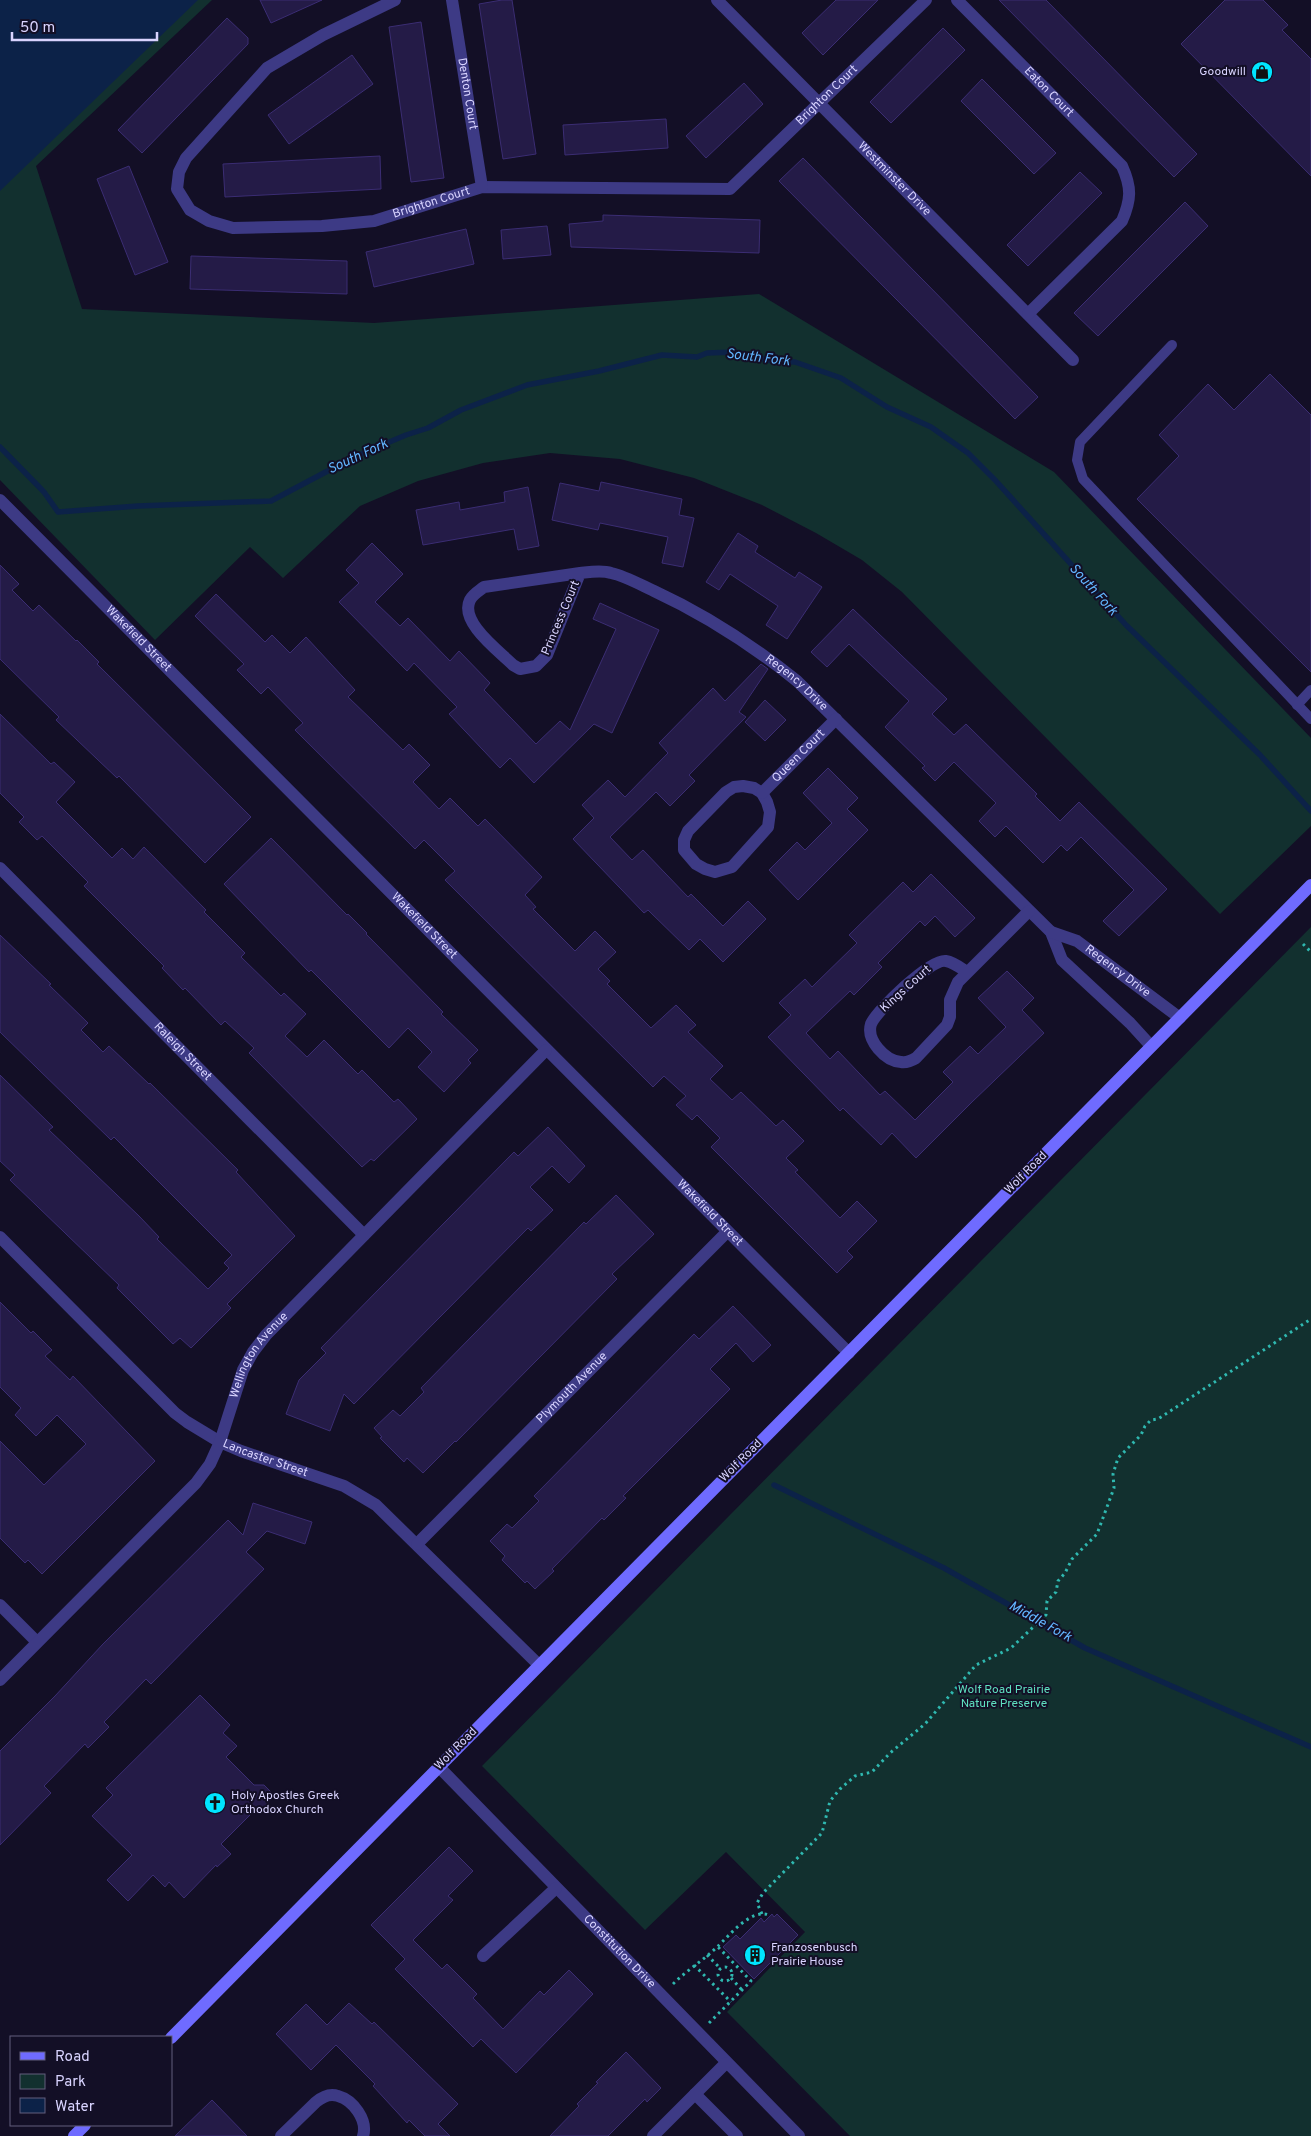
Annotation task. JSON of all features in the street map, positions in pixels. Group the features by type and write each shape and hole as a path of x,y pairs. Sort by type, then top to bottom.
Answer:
{"main road":[{"name":"Wolf Road","path":"172,2037 1311,885"},
{"path":"74,2136 84,2126"}],"street":[{"name":"Brighton Court","path":"395,0 303,45 267,68 186,158 179,172 177,189 190,210 209,221 233,228 280,228 374,221 482,187 730,189 926,0"},
{"name":"Denton Court","path":"452,0 482,187"},
{"name":"Westminster Drive","path":"717,0 1073,360"},
{"name":"Eaton Court","path":"957,0 1122,166 1128,179 1130,191 1128,206 1122,221 1028,314"},
{"name":"Wakefield Street","path":"0,500 849,1353"},
{"name":"Regency Drive","path":"475,594 484,587 580,573 611,572 685,605 715,622 790,676 836,719 1051,932 1077,941 1180,1018"},
{"name":"Princess Court","path":"475,594 470,601 468,611 470,619 476,628 513,665 520,669 528,669 536,666 547,655 580,573"},
{"name":"Queen Court","path":"762,793 836,719"},
{"name":"Queen Court","path":"734,786 754,788 762,793 768,802 770,819 763,835 732,867 715,872 696,864 684,850 684,840 688,831 734,786"},
{"name":"Raleigh Street","path":"0,868 364,1235"},
{"name":"Kings Court","path":"967,972 946,961 938,962 920,972 874,1018 870,1033 873,1043 891,1059 909,1062 916,1058 947,1025 950,1017 950,1000 958,982 1029,911"},
{"name":"Regency Drive","path":"1051,932 1062,960 1130,1023 1151,1046"},
{"name":"Wellington Avenue","path":"0,1680 196,1482 210,1464 220,1442 244,1370 253,1352 281,1319 546,1050"},
{"name":"Plymouth Avenue","path":"417,1544 727,1232"},
{"name":"Lancaster Street","path":"0,1237 175,1413 220,1442 344,1486 376,1505 539,1665"},
{"path":"0,1605 37,1642"},
{"name":"Constitution Drive","path":"439,1767 660,1996 799,2136"},
{"path":"483,1956 556,1888"},
{"path":"653,2136 726,2063"},
{"path":"696,2094 736,2136"},
{"path":"281,2136 316,2102 329,2095 337,2095 353,2105 363,2121 365,2131 363,2136"}],"lane":[{"path":"1172,345 1080,442 1077,460 1083,479 1311,719"},
{"path":"1297,705 1311,690"}],"path":[{"path":"1303,944 1311,952"},
{"path":"762,1914 758,1903 763,1893 822,1833 830,1801 840,1789 855,1776 872,1772 890,1753 910,1738 976,1665 1011,1648 1046,1616 1047,1601 1056,1592 1058,1581 1065,1573 1072,1559 1097,1534 1114,1488 1113,1474 1118,1458 1141,1436 1145,1426 1151,1420 1158,1418 1311,1319"},
{"path":"660,1996 694,1965 718,1947 737,1926 762,1914 769,1915"},
{"path":"698,2034 751,1981 718,1947"},
{"path":"707,1955 720,1968"},
{"path":"694,1965 731,2002"},
{"path":"726,1966 730,1968 733,1972 731,1978 724,1981 720,1978 718,1974 720,1968 726,1966"},
{"path":"731,1978 742,1990"}],"green space":[{"path":"0,0 212,0 36,166 82,309 374,323 759,294 1054,472 1311,738 1311,826 1220,914 902,592 862,560 762,505 694,478 620,459 550,453 483,463 418,481 360,506 283,578 250,547 155,640 0,480"},
{"name":"Wolf Road Prairie Nature Preserve","path":"1311,927 1311,2136 850,2136 727,2012 805,1932 726,1852 645,1930 482,1766"}],"water":[{"path":"0,0 198,0 0,191"}],"building":[{"path":"260,0 322,0 271,23"},
{"path":"512,0 536,154 503,159 479,4"},
{"path":"836,0 878,0 823,55 802,33"},
{"path":"999,0 1046,0 1197,154 1174,177"},
{"path":"1225,0 1263,0 1288,25 1282,30 1311,59 1311,176 1181,44"},
{"path":"227,18 248,38 248,44 142,153 118,130"},
{"path":"421,22 444,178 411,182 389,27"},
{"path":"943,28 965,50 891,123 870,102"},
{"path":"352,55 373,84 289,144 268,115"},
{"path":"982,79 1056,153 1034,174 961,101"},
{"path":"744,83 763,104 706,158 686,136"},
{"path":"666,119 668,148 565,155 563,125"},
{"path":"380,156 381,189 225,197 223,164"},
{"path":"803,158 1038,397 1015,419 779,181"},
{"path":"129,166 168,262 135,275 97,179"},
{"path":"1080,172 1102,193 1028,266 1007,245"},
{"path":"1185,202 1208,226 1098,336 1074,313"},
{"path":"603,215 760,220 759,253 571,247 569,224 603,221"},
{"path":"547,226 551,255 503,259 501,230"},
{"path":"466,229 474,264 374,287 366,252"},
{"path":"191,256 347,261 347,294 190,289"},
{"path":"1270,374 1311,415 1311,672 1137,499 1179,456 1159,435 1208,384 1234,410"},
{"path":"601,482 682,499 679,515 694,518 683,567 662,563 668,537 600,523 598,530 552,520 560,483 599,491"},
{"path":"528,487 539,546 518,550 514,529 423,545 416,510 459,502 460,510 505,502 504,492"},
{"path":"738,533 758,546 755,552 795,578 799,572 822,587 787,639 766,625 778,606 730,574 719,590 706,582"},
{"path":"372,543 403,574 375,602 400,626 408,618 450,661 459,651 490,683 484,690 536,744 560,721 570,730 616,629 593,619 600,603 659,630 612,733 594,724 534,783 510,758 500,768 449,714 457,707 414,663 407,671 339,602 359,583 346,570"},
{"path":"0,565 19,584 12,590 33,611 39,605 77,640 99,662 97,664 251,817 205,863 119,776 117,778 56,720 59,717 0,659"},
{"path":"216,594 265,642 272,635 290,653 306,637 355,690 348,697 403,750 409,744 430,765 413,782 439,809 450,798 478,826 485,819 542,877 525,895 536,907 533,909 575,951 595,931 616,952 598,969 610,981 607,984 651,1028 676,1005 696,1025 688,1032 723,1066 710,1079 732,1100 741,1092 776,1126 783,1120 804,1141 786,1158 798,1170 795,1172 840,1218 857,1201 877,1221 847,1251 853,1257 837,1273 711,1147 720,1138 697,1115 692,1120 676,1105 686,1096 664,1076 653,1087 445,880 455,871 424,840 415,849 295,730 303,723 268,687 261,694 237,670 244,664 195,616"},
{"path":"853,609 947,699 932,714 954,735 966,724 1037,794 1035,796 1060,821 1079,802 1167,889 1119,936 1103,921 1134,890 1081,837 1067,851 1061,845 1043,863 1006,826 995,837 979,821 996,803 954,762 935,781 922,768 925,766 885,727 909,701 849,644 827,667 811,652"},
{"path":"761,664 768,669 739,712 746,717 689,775 695,781 670,806 656,792 610,837 632,860 643,850 688,897 691,894 723,926 748,901 766,919 723,962 700,939 689,950 648,910 644,913 573,839 594,818 582,805 608,780 625,797 668,753 659,743 713,688 725,701"},
{"path":"765,700 786,720 765,741 745,722"},
{"path":"0,714 51,764 54,762 75,782 56,802 112,858 122,848 133,859 144,847 245,953 241,957 281,996 284,993 306,1014 285,1036 307,1057 324,1040 358,1074 362,1070 394,1102 398,1099 417,1119 374,1161 371,1159 362,1167 249,1053 254,1048 225,1021 221,1025 185,988 183,990 162,968 164,966 84,886 88,882 42,836 37,840 19,822 24,817 0,793"},
{"path":"828,768 858,798 847,809 868,830 798,900 769,870 797,842 805,850 832,823 803,793"},
{"path":"271,838 367,933 443,1012 441,1014 478,1050 468,1060 471,1063 444,1092 418,1067 432,1052 408,1028 389,1048 311,970 309,972 224,884"},
{"path":"931,874 975,918 955,937 935,916 925,926 920,921 878,963 882,967 854,995 850,991 806,1033 830,1059 838,1051 880,1095 885,1091 915,1120 953,1082 943,1072 970,1046 978,1054 1006,1027 978,998 1007,971 1034,998 1022,1010 1044,1033 916,1158 892,1133 881,1145 843,1108 840,1111 768,1037 791,1015 779,1003 805,979 812,987 857,943 849,935 903,882 913,892"},
{"path":"0,935 88,1023 81,1030 103,1052 109,1046 150,1083 238,1170 236,1172 295,1236 227,1304 231,1308 191,1348 180,1338 173,1344 117,1288 119,1285 10,1180 15,1175 0,1161 0,1075 53,1127 49,1130 139,1216 159,1237 157,1239 208,1289 229,1268 224,1263 232,1255 114,1137 111,1140 0,1032"},
{"path":"548,1127 585,1166 569,1183 552,1166 530,1187 553,1210 531,1231 528,1228 354,1404 344,1394 330,1431 286,1414 299,1380 326,1353 321,1348 514,1152 518,1156"},
{"path":"616,1195 654,1234 612,1274 617,1279 423,1473 407,1458 404,1462 380,1438 382,1437 374,1428 393,1410 400,1416 424,1392 421,1388 584,1222 586,1224"},
{"path":"0,1302 31,1333 33,1331 52,1350 45,1356 70,1380 73,1376 155,1461 42,1574 28,1560 25,1563 0,1538 0,1441 44,1485 86,1444 57,1415 36,1436 15,1415 21,1408 0,1387"},
{"path":"733,1306 771,1345 753,1362 736,1343 710,1369 730,1389 623,1496 626,1498 604,1520 602,1518 535,1589 527,1581 525,1583 502,1560 505,1556 490,1541 507,1524 512,1528 539,1501 534,1496 694,1334 699,1339"},
{"path":"253,1503 312,1522 305,1544 267,1531 246,1552 264,1569 151,1684 146,1679 104,1722 109,1727 88,1748 85,1744 44,1786 51,1793 0,1845 0,1751 103,1644 228,1520 243,1535"},
{"path":"200,1695 230,1725 223,1733 237,1746 226,1757 254,1785 264,1785 271,1792 270,1800 264,1807 259,1806 221,1844 231,1854 217,1867 216,1865 184,1898 169,1882 165,1887 153,1875 128,1901 107,1880 132,1855 92,1816 113,1795 106,1788"},
{"path":"449,1847 473,1871 448,1896 453,1900 413,1940 442,1969 447,1964 477,1994 473,1998 503,2029 540,1991 544,1995 569,1970 593,1994 516,2073 481,2039 473,2047 395,1969 405,1959 371,1925"},
{"name":"Franzosenbusch Prairie House","path":"772,1914 774,1917 777,1914 798,1935 754,1979 723,1947 736,1935 740,1939 761,1918 764,1922"},
{"path":"349,2003 372,2024 374,2022 458,2104 438,2124 450,2136 425,2136 409,2120 407,2123 373,2086 375,2084 336,2045 311,2070 276,2034 306,2004 327,2025"},
{"path":"626,2052 661,2088 647,2102 645,2099 608,2136 550,2136 579,2106 577,2104 598,2083 596,2082"},
{"path":"212,2100 247,2136 175,2136"}],"waterway":[{"name":"South Fork","path":"0,447 44,492 58,512 138,506 271,501 356,456 428,428 461,410 527,385 599,371 662,355 697,357 707,353 735,352 772,361 795,362 841,378 887,407 931,427 968,453 995,480 1126,625 1260,755 1311,811"},
{"name":"Middle Fork","path":"774,1485 944,1568 1085,1648 1311,1747"}],"place":[{"name":"Goodwill","path":"1262,72"},
{"name":"Holy Apostles Greek Orthodox Church","path":"215,1803"},
{"name":"Franzosenbusch Prairie House","path":"755,1955"}]}
